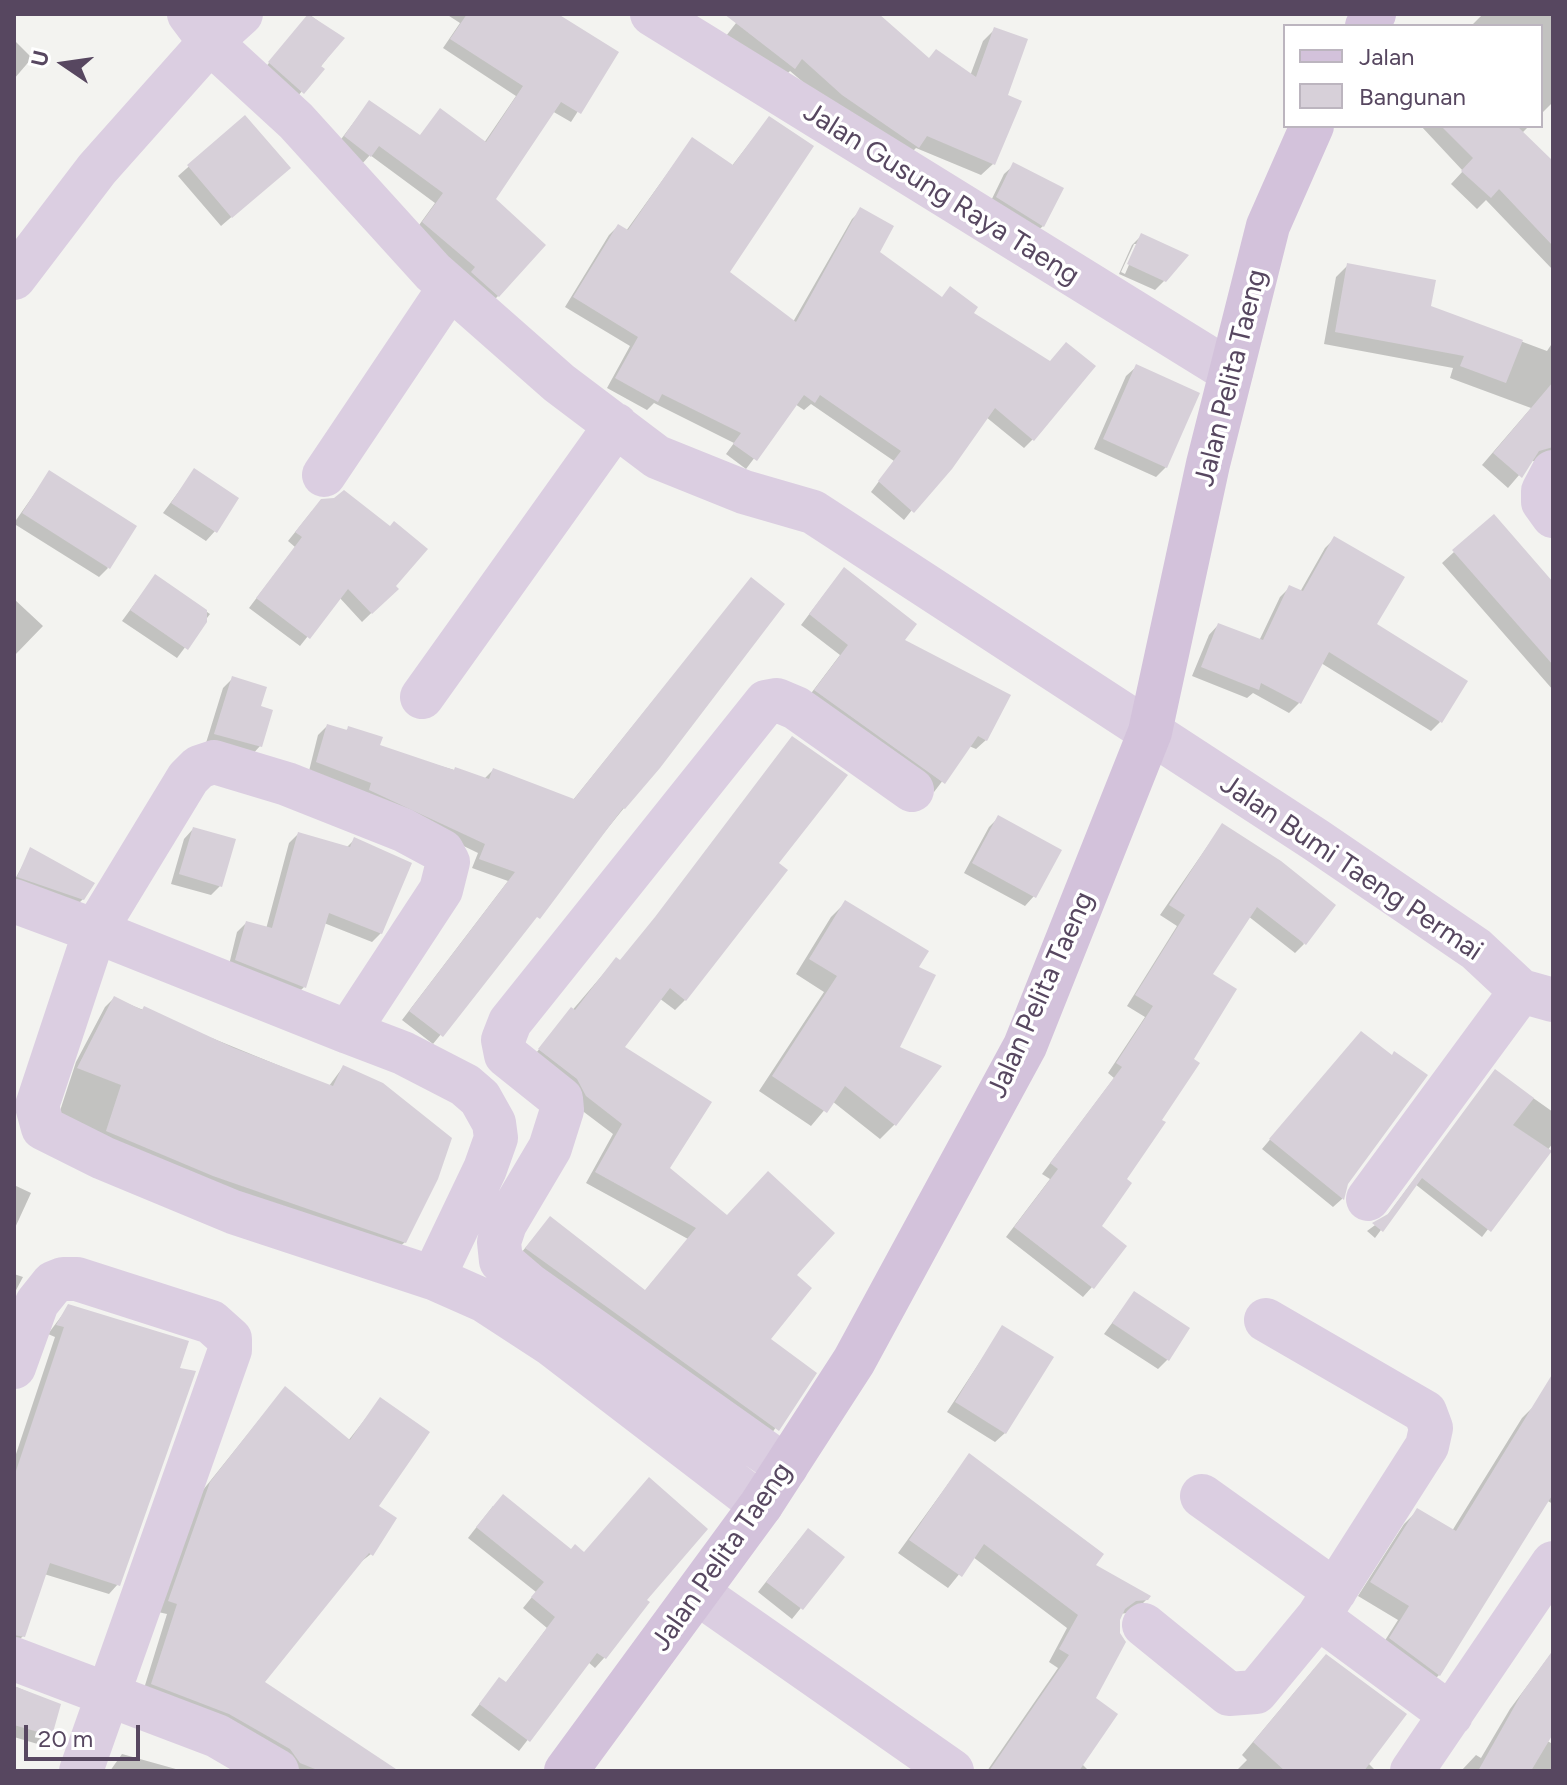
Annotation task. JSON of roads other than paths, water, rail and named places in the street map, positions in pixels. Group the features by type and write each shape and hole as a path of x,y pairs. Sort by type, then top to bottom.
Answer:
{"street":[{"name":"Jalan Gusung Raya Taeng","path":"652,14 1231,372"},
{"path":"14,278 213,23"},
{"name":"Jalan Bumi Taeng Permai","path":"213,23 296,121 450,287 559,383 657,457 744,492 813,512 1476,949 1537,996"},
{"name":"Jalan Pelita Taeng","path":"566,1771 699,1594 854,1361 1025,1046 1150,732 1231,372 1268,226 1311,128"},
{"path":"324,475 450,287"},
{"path":"422,697 616,425"},
{"path":"1553,472 1543,491 1543,502 1553,516"},
{"path":"786,1467 529,1285 501,1261 499,1242 505,1224 550,1148 562,1110 561,1099 506,1055 503,1040 510,1022 766,702 777,700 796,708 912,790"},
{"path":"348,1032 441,890 448,862 446,855 429,842 346,806 225,765 205,764 188,778 95,931 37,1106 43,1128 103,1158 233,1212 433,1278 485,1301 551,1344 761,1505"},
{"path":"14,901 403,1053 465,1085 480,1098 494,1123 496,1138 485,1169 433,1278"},
{"path":"1368,1199 1537,996"},
{"path":"14,1367 37,1303 53,1283 63,1279 77,1279 211,1322 230,1339 230,1350 81,1771"},
{"path":"1144,1625 1229,1694 1256,1692 1326,1604 1427,1446 1431,1428 1425,1412 1266,1320"},
{"path":"1202,1496 1451,1715"},
{"path":"1412,1771 1553,1563"},
{"path":"699,1594 952,1771"},
{"path":"14,1659 217,1736 277,1771"}]}
